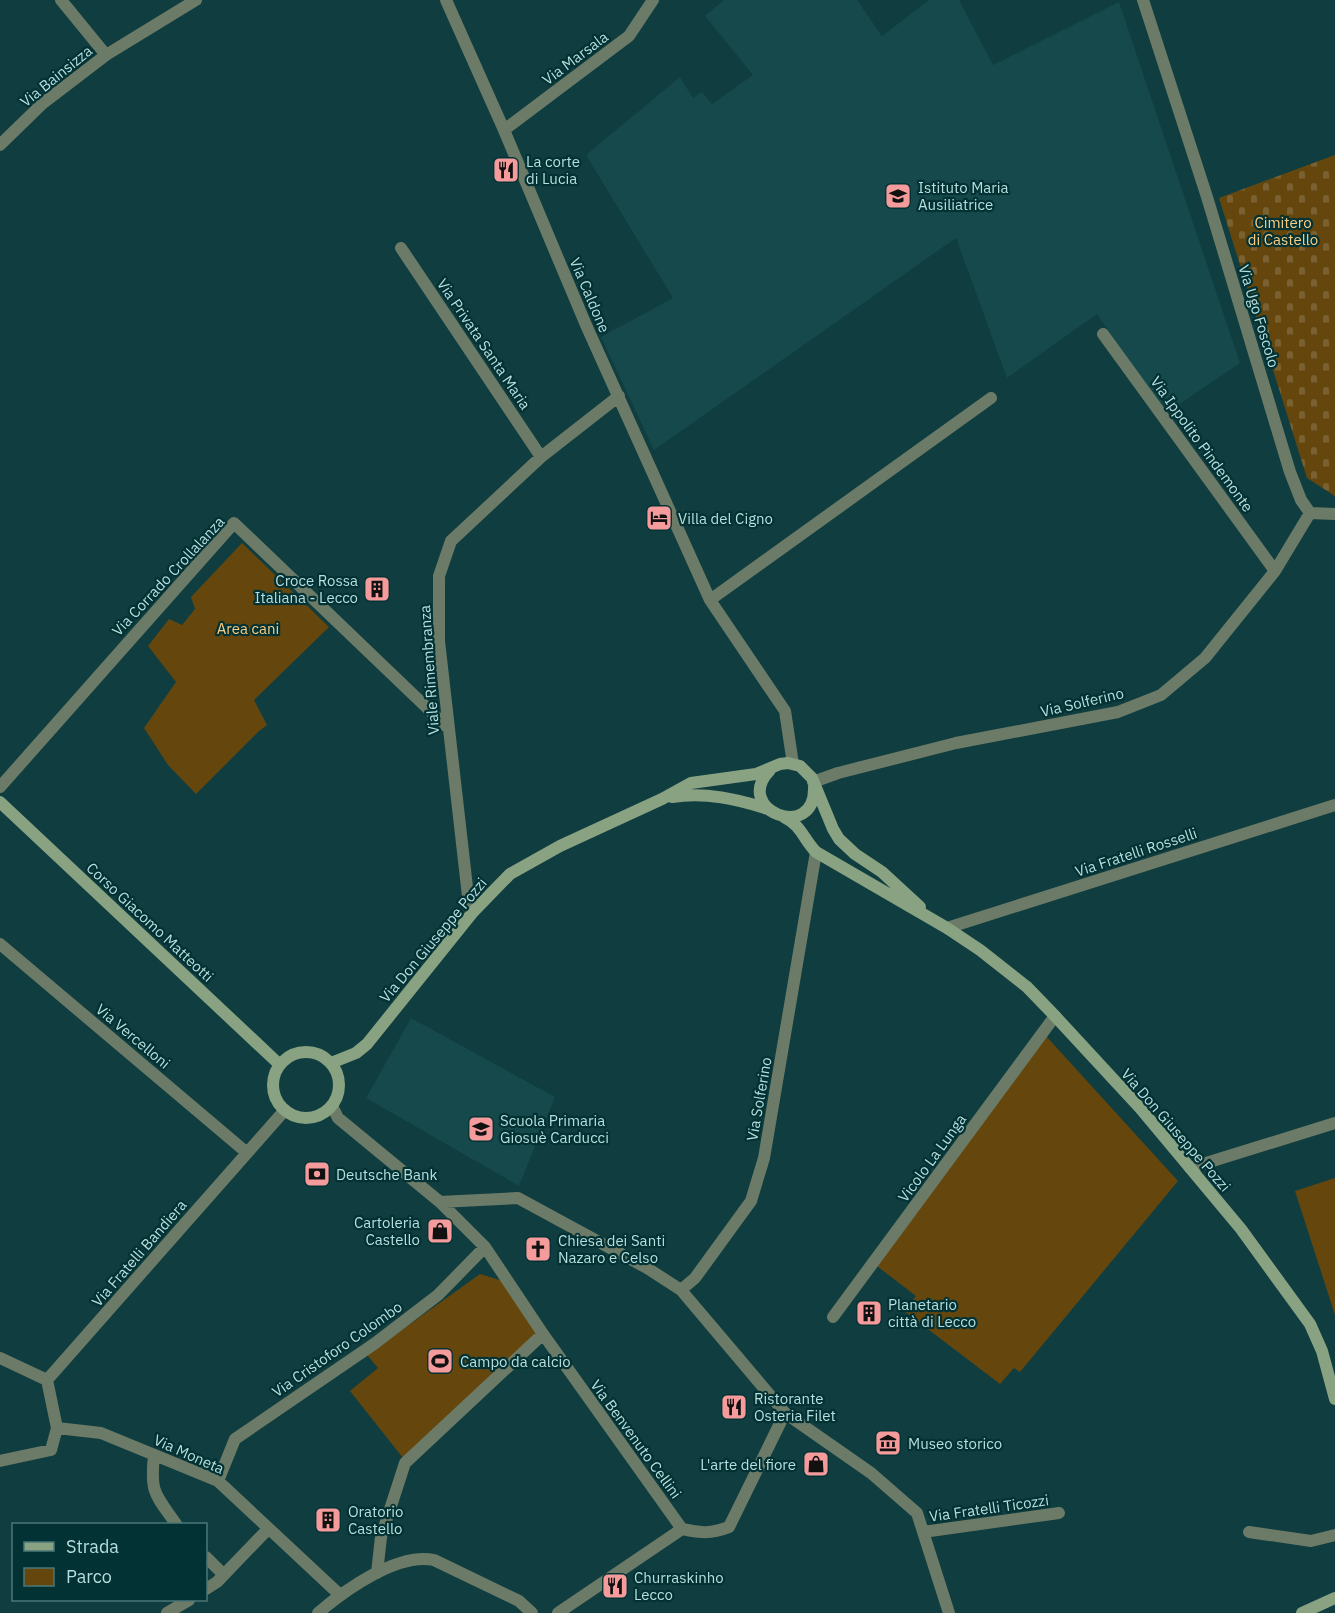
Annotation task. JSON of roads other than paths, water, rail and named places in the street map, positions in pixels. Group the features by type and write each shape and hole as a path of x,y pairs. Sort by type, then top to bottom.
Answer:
{"street":[{"name":"Via Bainsizza","path":"61,0 106,56"},
{"name":"Via Bainsizza","path":"0,145 42,104 106,56 195,0"},
{"name":"Via Caldone","path":"446,0 504,130 586,325 710,600 785,711 793,764"},
{"name":"Via Marsala","path":"504,130 629,36 653,0"},
{"name":"Via Ugo Foscolo","path":"1143,0 1210,208 1290,471 1301,500 1310,513"},
{"name":"Via Privata Santa Maria","path":"401,248 541,457"},
{"name":"Via Ippolito Pindemonte","path":"1103,334 1275,571"},
{"name":"Viale Rimembranza","path":"473,912 468,896 447,727 439,641 439,576 450,541 541,457 619,396"},
{"path":"710,600 991,398"},
{"path":"1310,513 1335,514"},
{"name":"Via Solferino","path":"814,784 838,773 956,743 1118,712 1161,694 1205,658 1275,571 1310,513"},
{"name":"Via Corrado Crollalanza","path":"0,786 234,523 447,727"},
{"name":"Via Don Giuseppe Pozzi","path":"332,1063 351,1056 367,1044 473,912 500,882 518,869 560,846 662,799 691,783 756,774 771,770 780,764 793,764 807,771 839,839 855,854 882,872 943,926"},
{"path":"768,809 763,801 761,788 763,780 771,770"},
{"path":"784,817 794,817 806,810 813,799 814,784"},
{"name":"Via Don Giuseppe Pozzi","path":"662,799 692,795 723,797 768,809 784,817 800,827 807,842 816,852 943,926 980,950 1027,987 1140,1107 1240,1229 1310,1324 1322,1351 1335,1399"},
{"name":"Corso Giacomo Matteotti","path":"0,802 280,1065"},
{"name":"Via Fratelli Rosselli","path":"943,926 1335,805"},
{"name":"Via Solferino","path":"681,1290 695,1278 751,1201 764,1158 816,852"},
{"name":"Via Vercelloni","path":"0,944 246,1152"},
{"name":"Vicolo La Lunga","path":"833,1317 1055,1016"},
{"path":"305,1051 315,1052 332,1063 339,1080 339,1089 332,1106 324,1113 304,1118 285,1110 274,1094 275,1074 280,1065 295,1053 305,1051"},
{"path":"332,1106 338,1118 440,1202 485,1247"},
{"name":"Via Fratelli Bandiera","path":"47,1380 285,1110"},
{"path":"1190,1168 1335,1123"},
{"path":"440,1202 518,1198 647,1268 681,1290 785,1413 871,1473 917,1513 949,1613"},
{"name":"Via Benvenuto Cellini","path":"485,1247 543,1334 682,1529"},
{"name":"Via Cristoforo Colombo","path":"218,1481 235,1439 374,1344 438,1295 485,1247"},
{"path":"377,1573 381,1537 405,1463 543,1334"},
{"path":"0,1358 47,1380 57,1428 51,1450 0,1461"},
{"path":"558,1613 682,1529 703,1534 729,1527 785,1413"},
{"name":"Via Moneta","path":"57,1428 101,1433 218,1481 340,1596"},
{"path":"154,1455 152,1480 160,1504 175,1523"},
{"name":"Via Fratelli Ticozzi","path":"923,1532 1059,1513"},
{"path":"207,1588 224,1575 268,1528"},
{"path":"1249,1532 1311,1541 1335,1535"},
{"path":"207,1558 224,1575"},
{"path":"318,1613 330,1609 340,1596 377,1573 409,1560 425,1558 434,1560 519,1601 532,1613"},
{"path":"1302,1613 1335,1598"},
{"path":"167,1613 186,1601"}],"place":[{"name":"La corte di Lucia","path":"506,170"},
{"name":"Istituto Maria Ausiliatrice","path":"898,196"},
{"name":"Villa del Cigno","path":"659,518"},
{"name":"Croce Rossa Italiana - Lecco","path":"377,589"},
{"name":"Scuola Primaria Giosuè Carducci","path":"481,1129"},
{"name":"Deutsche Bank","path":"317,1174"},
{"name":"Cartoleria Castello","path":"440,1231"},
{"name":"Chiesa dei Santi Nazaro e Celso","path":"538,1249"},
{"name":"Planetario città di Lecco","path":"869,1313"},
{"name":"Campo da calcio","path":"440,1361"},
{"name":"Ristorante Osteria Filet","path":"734,1407"},
{"name":"Museo storico","path":"888,1443"},
{"name":"L'arte del fiore","path":"816,1464"},
{"name":"Oratorio Castello","path":"328,1520"},
{"name":"Churraskinho Lecco","path":"615,1586"}],"park label":[{"name":"Cimitero di Castello","path":"1283,230"},
{"name":"Area cani","path":"248,628"}]}
